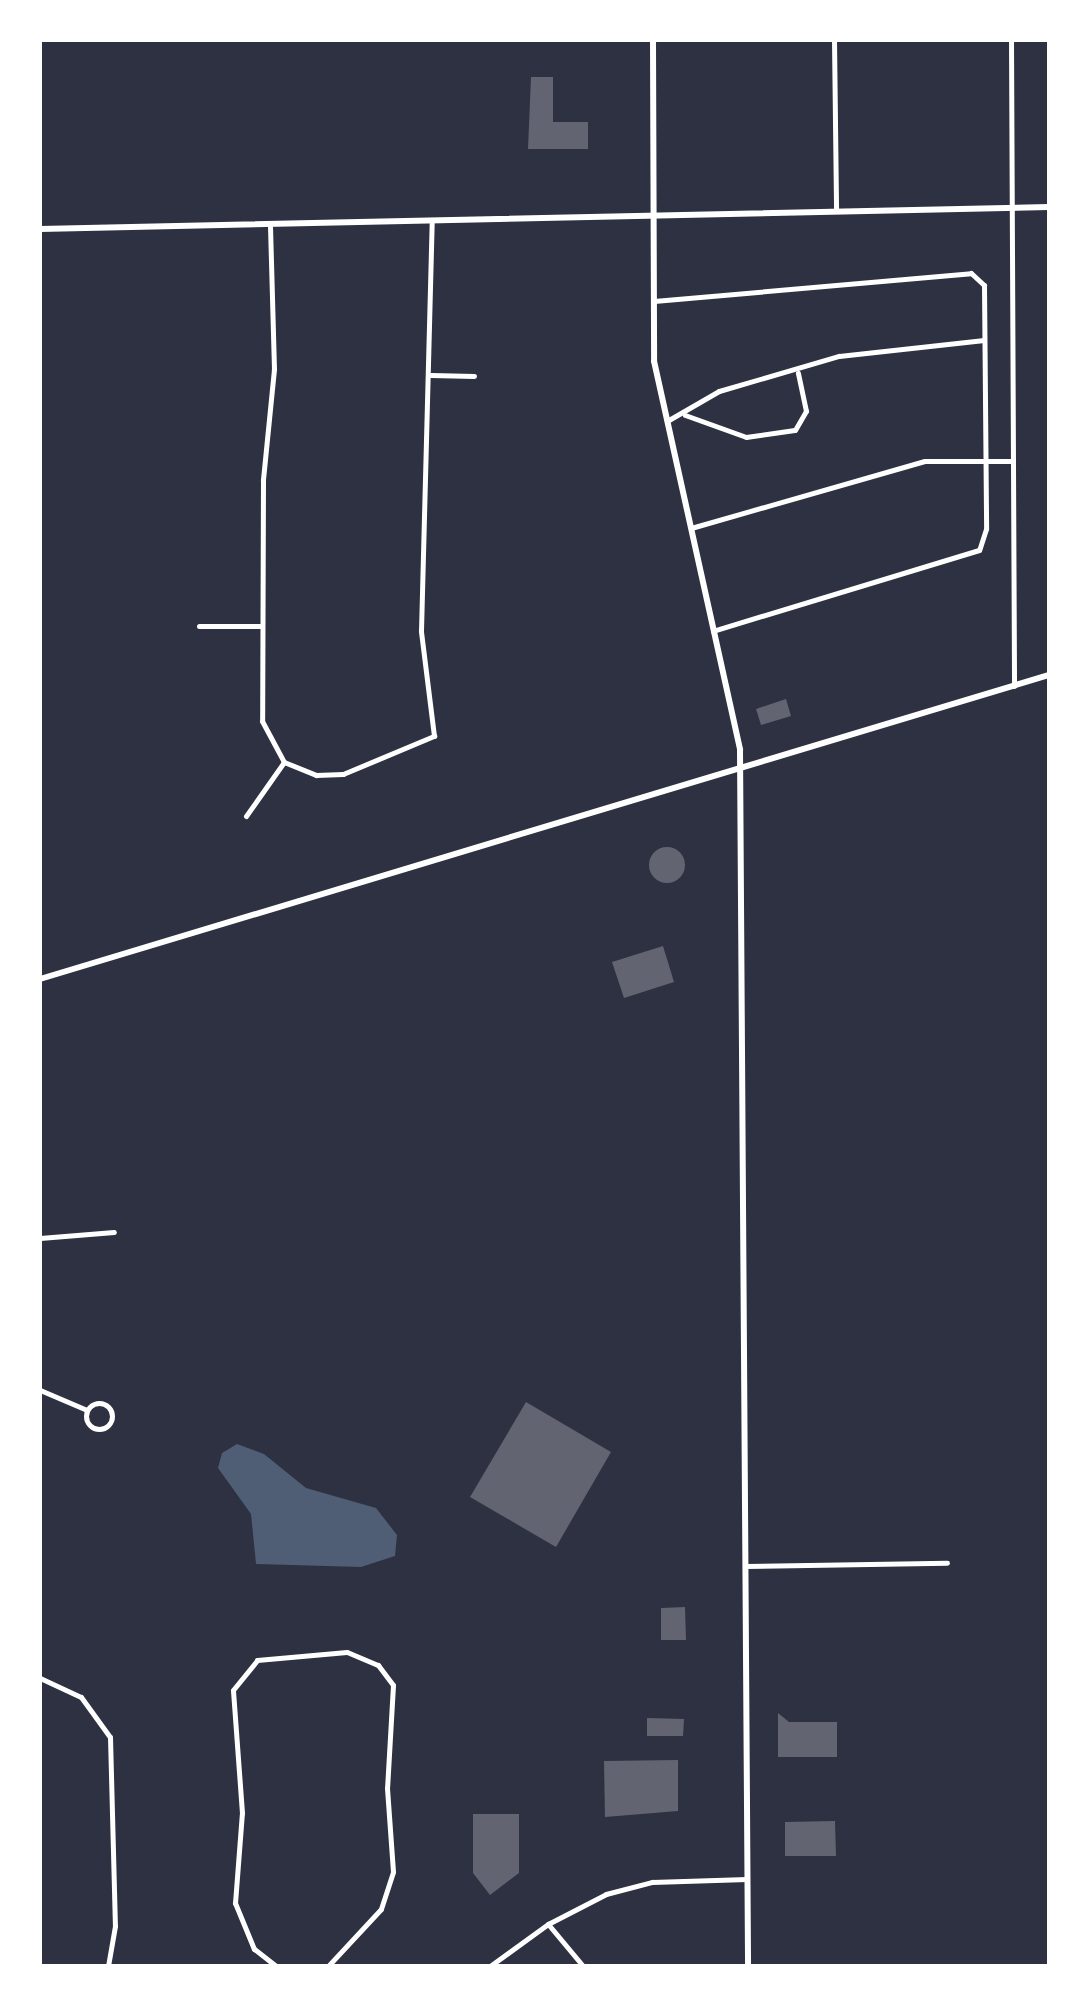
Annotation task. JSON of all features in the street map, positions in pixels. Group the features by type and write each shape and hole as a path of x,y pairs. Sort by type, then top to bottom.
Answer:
{"street":[{"path":"653,40 654,361 741,767 748,1966"},
{"path":"834,40 836,212"},
{"path":"1011,40 1014,686"},
{"path":"40,229 1049,207"},
{"path":"270,226 274,369 263,480 262,721 284,762 316,775 343,774 434,736 421,631 432,375 432,223"},
{"path":"654,301 971,273 984,285 986,528 979,550 713,631"},
{"path":"667,421 685,415 719,392 798,373 852,353 985,340"},
{"path":"685,415 746,436 795,430 806,411 798,373"},
{"path":"432,375 474,376"},
{"path":"691,528 907,465 1013,461"},
{"path":"199,626 262,626"},
{"path":"40,978 1049,675"},
{"path":"246,816 284,762"},
{"path":"40,1238 114,1232"},
{"path":"40,1390 88,1410 104,1404 112,1420 94,1428 88,1410"},
{"path":"745,1566 947,1564"},
{"path":"276,1966 254,1948 236,1903 242,1813 234,1690 257,1660 347,1652 378,1665 392,1685 387,1788 393,1872 380,1909 328,1966"},
{"path":"40,1678 80,1697 110,1738 115,1926 108,1966"},
{"path":"490,1966 548,1924 606,1894 652,1882 747,1879"},
{"path":"548,1924 583,1966"}],"water":[{"path":"237,1444 264,1454 306,1488 376,1508 397,1535 395,1556 361,1567 256,1564 251,1514 218,1468 222,1453"}],"building":[{"path":"531,77 553,77 553,122 588,122 588,149 528,149"},
{"path":"786,699 791,716 761,725 756,709"},
{"path":"667,847 680,852 685,865 680,878 667,883 654,878 649,865 654,852"},
{"path":"663,946 674,982 624,998 612,962"},
{"path":"526,1402 611,1452 556,1547 470,1497"},
{"path":"685,1607 686,1640 661,1640 661,1608"},
{"path":"778,1713 789,1722 837,1722 837,1757 778,1757"},
{"path":"647,1718 684,1719 683,1736 647,1736"},
{"path":"678,1760 678,1811 605,1817 604,1761"},
{"path":"473,1814 519,1814 519,1873 490,1895 473,1873"},
{"path":"835,1821 836,1856 785,1856 785,1822"}]}
